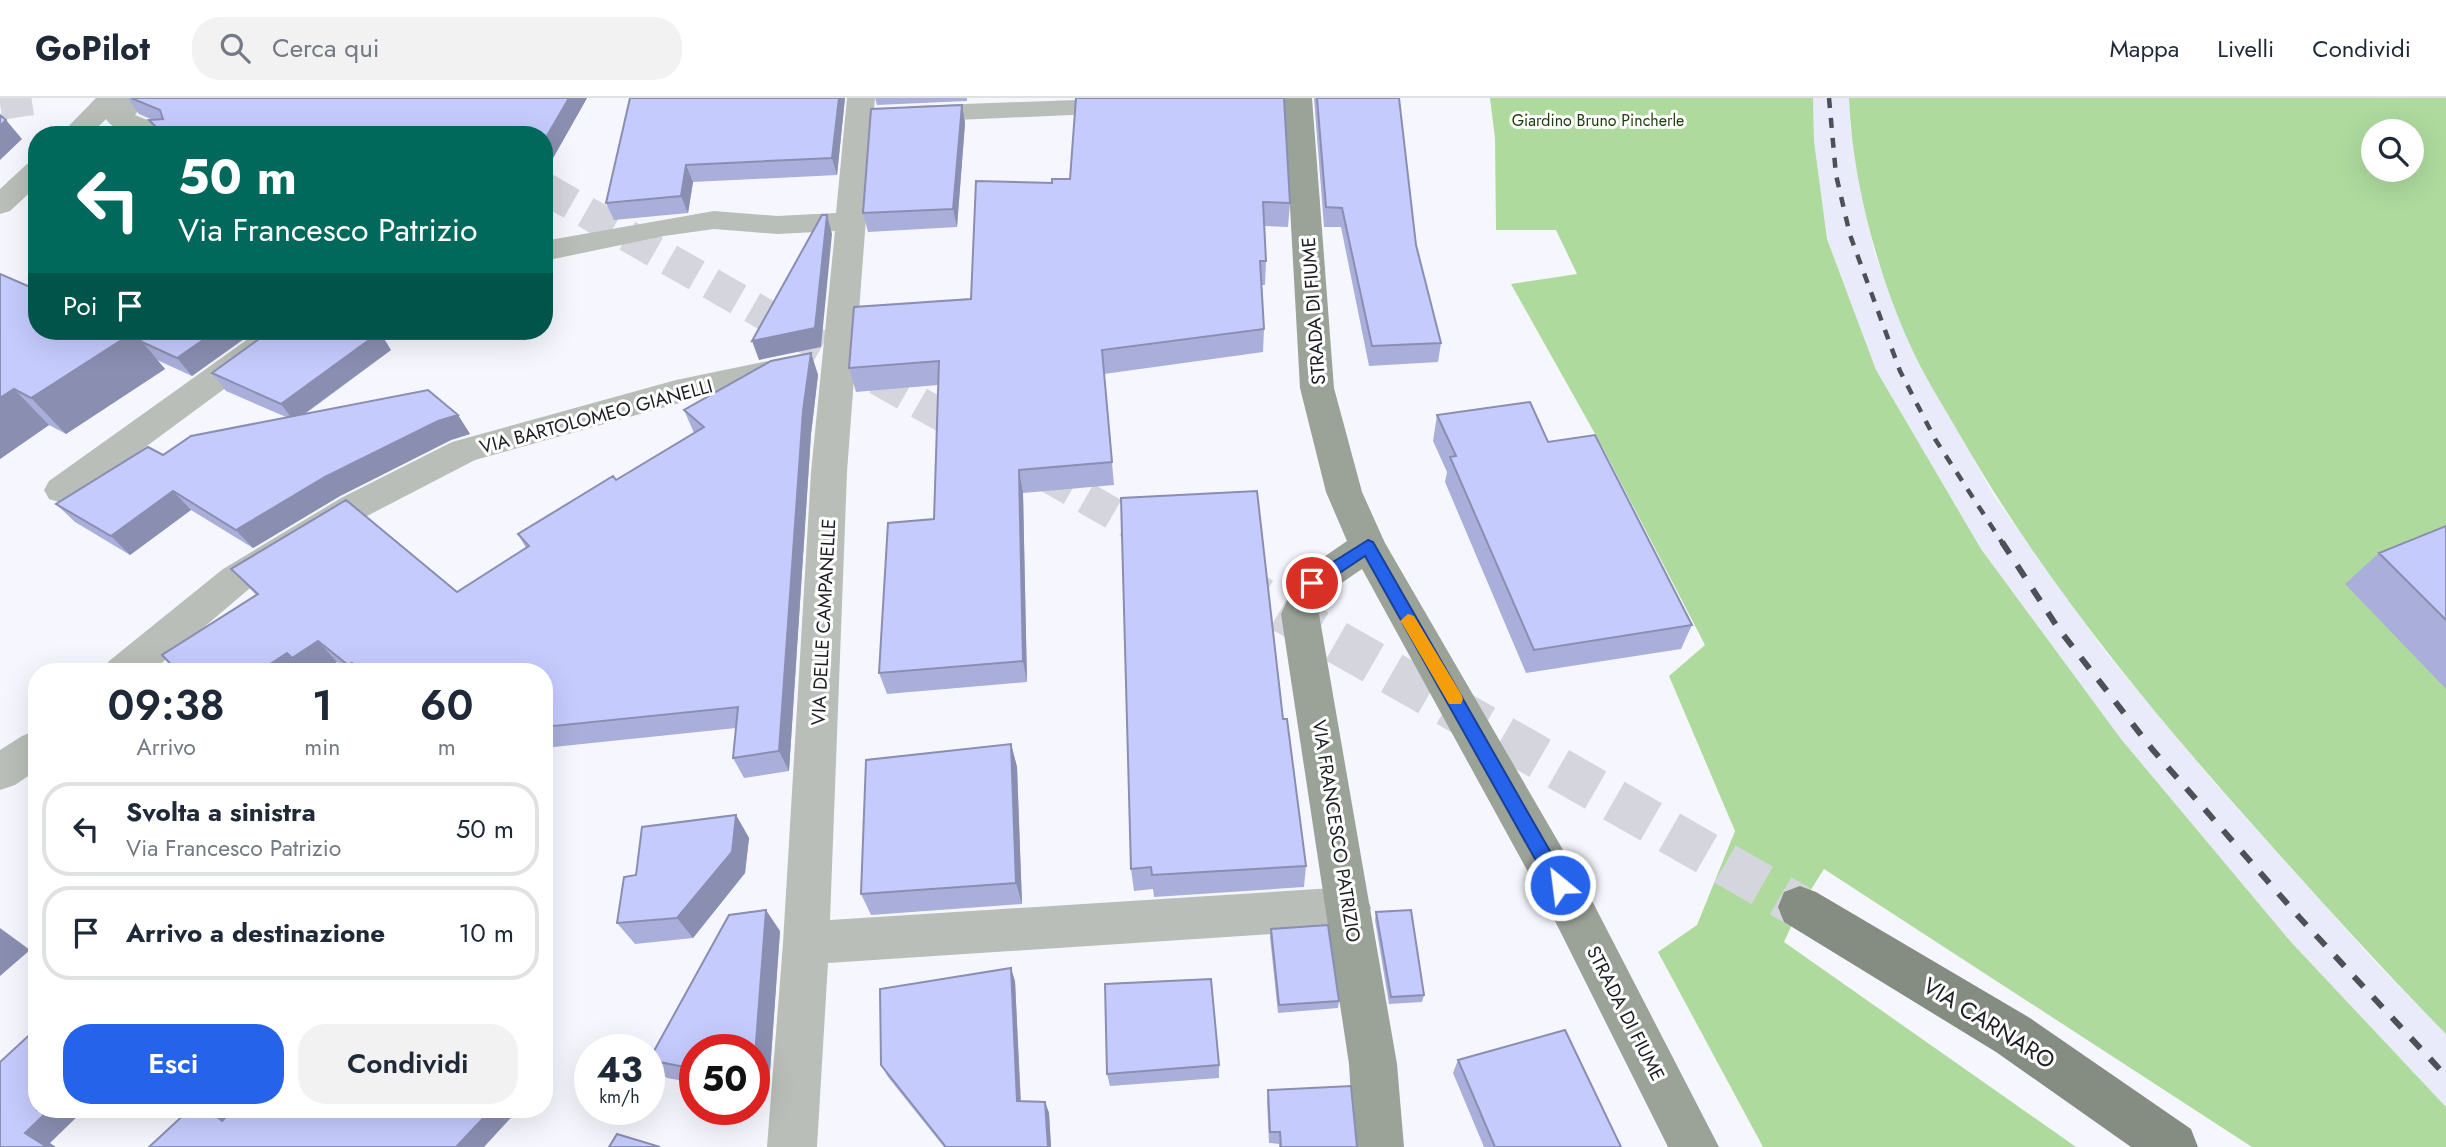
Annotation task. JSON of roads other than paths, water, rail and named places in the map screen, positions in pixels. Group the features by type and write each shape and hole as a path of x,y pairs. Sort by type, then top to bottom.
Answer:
{"main road":[{"name":"STRADA DI FIUME","path":"1289,103 1309,234 1317,388 1344,492 1368,546 1578,919 1694,1147"},
{"name":"VIA FRANCESCO PATRIZIO","path":"1368,546 1312,583 1300,614 1373,1064 1379,1147"},
{"name":"VIA CARNARO","path":"1800,907 2013,1035 2173,1147"}],"street":[{"path":"83,126 111,98"},
{"path":"134,98 119,118 138,126"},
{"path":"860,107 1148,106"},
{"name":"VIA DELLE CAMPANELLE","path":"792,1147 806,943 829,472 860,107"},
{"path":"0,205 28,179"},
{"path":"553,249 714,220 777,225 850,221"},
{"path":"62,490 269,340"},
{"name":"VIA BARTOLOMEO GIANELLI","path":"134,663 236,579 354,507 464,452 676,392 839,357"},
{"path":"0,772 28,754"},
{"path":"806,943 1349,908"}],"tunnel":[{"path":"0,104 39,98"},
{"path":"553,193 1166,544 1163,542"},
{"path":"1225,578 1800,907"}],"railway":[{"path":"1829,98 1836,175 1850,235 1900,371 1935,439 2003,544"},
{"path":"2002,542 2058,628 2152,749 2299,917 2446,1076"}],"park label":[{"name":"Giardino Bruno Pincherle","path":"1598,120"}]}
